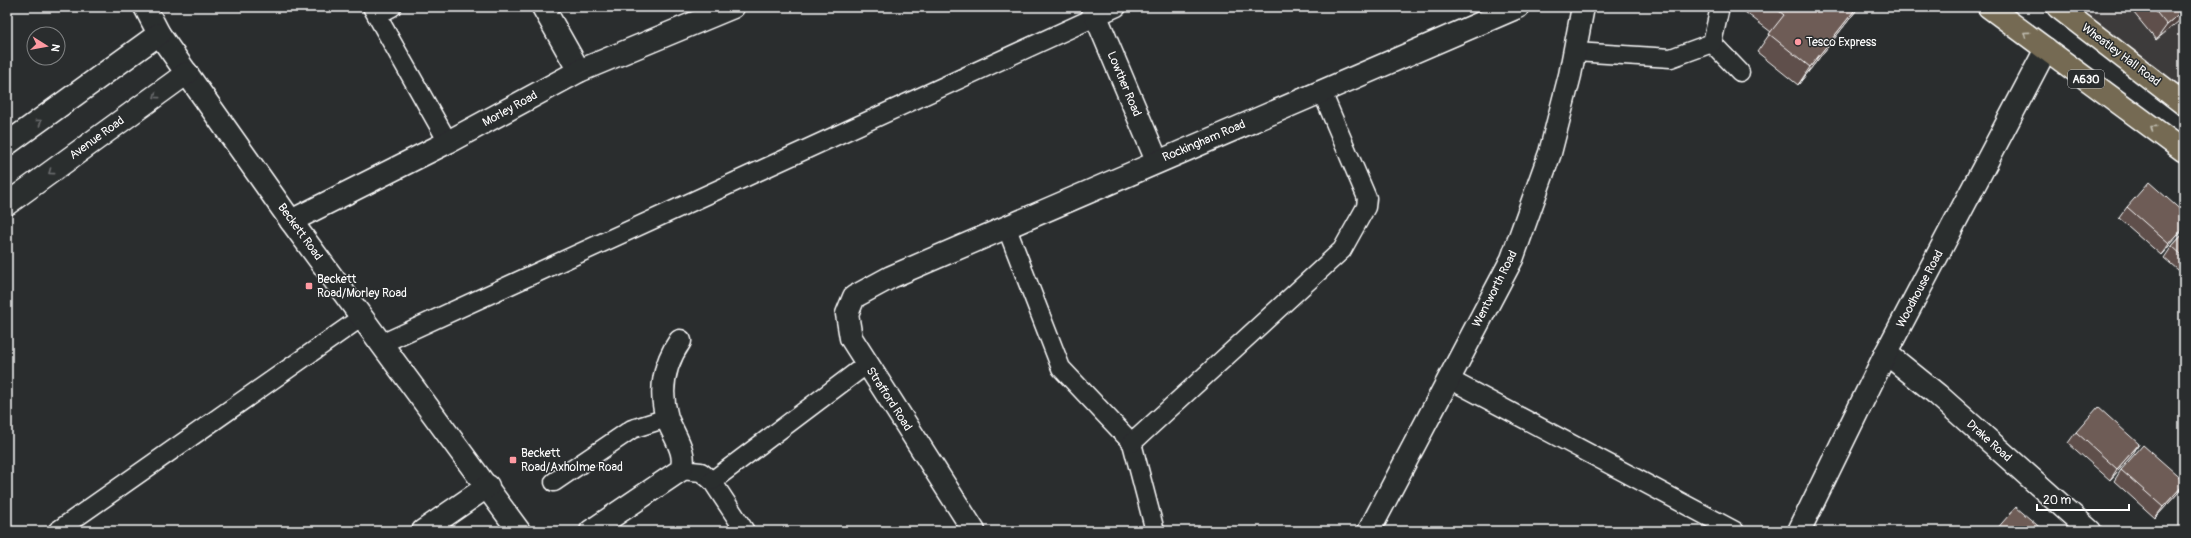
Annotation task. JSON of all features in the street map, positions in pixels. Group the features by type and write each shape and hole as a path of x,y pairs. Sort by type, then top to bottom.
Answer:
{"highway":[{"name":"A630","path":"1989,7 2184,152"},
{"name":"Wheatley Hall Road","path":"2058,7 2184,104"}],"street":[{"name":"Beckett Road","path":"145,7 159,34 291,221 488,486 519,531"},
{"path":"543,7 579,71"},
{"name":"Morley Road","path":"291,221 448,142 579,71 733,7"},
{"name":"Rockingham Road","path":"891,277 1006,226 1518,7"},
{"name":"Wentworth Road","path":"1369,531 1512,259 1550,153 1575,52 1583,7"},
{"name":"Lowther Road","path":"1094,11 1157,162"},
{"path":"7,144 159,34"},
{"name":"Woodhouse Road","path":"1799,531 1886,353 2046,49"},
{"name":"Avenue Road","path":"7,204 187,73"},
{"name":"Strafford Road","path":"891,277 854,297 847,314 851,338 974,531"},
{"path":"591,531 681,470 684,464 683,455 667,418 663,399 664,377 672,353 680,341"},
{"name":"Drake Road","path":"1886,353 1938,396 2090,531"},
{"path":"423,531 488,486"}],"lane":[{"path":"381,344 1094,11 1117,7"},
{"path":"1712,43 1720,7"},
{"path":"380,10 448,142"},
{"path":"1575,52 1671,58 1712,43"},
{"path":"1712,43 1740,72"},
{"path":"1132,443 1342,250 1366,208 1367,198 1322,92"},
{"path":"1006,226 1061,368 1132,443 1155,531"},
{"path":"57,531 362,317"},
{"path":"712,480 867,364"},
{"path":"1449,379 1735,531"},
{"path":"554,482 632,429 667,418"},
{"path":"681,470 701,472 712,480 745,531"}],"shaded area":[{"path":"2058,7 2184,7 2184,104"}],"building":[{"name":"Tesco Express","path":"1774,7 1857,7 1810,67 1769,34 1784,15"},
{"path":"2152,7 2184,7 2184,10 2167,25"},
{"path":"2149,182 2184,213 2184,227 2169,244 2127,207"},
{"path":"2184,233 2184,257 2172,246"},
{"path":"2098,407 2139,444 2117,469 2076,432"},
{"path":"2143,445 2184,481 2184,484 2163,507 2121,470"},
{"path":"2016,507 2044,531 1995,531"}],"place":[{"name":"Tesco Express","path":"1798,42"},
{"name":"Beckett Road/Morley Road","path":"309,286"},
{"name":"Beckett Road/Axholme Road","path":"513,460"}]}
